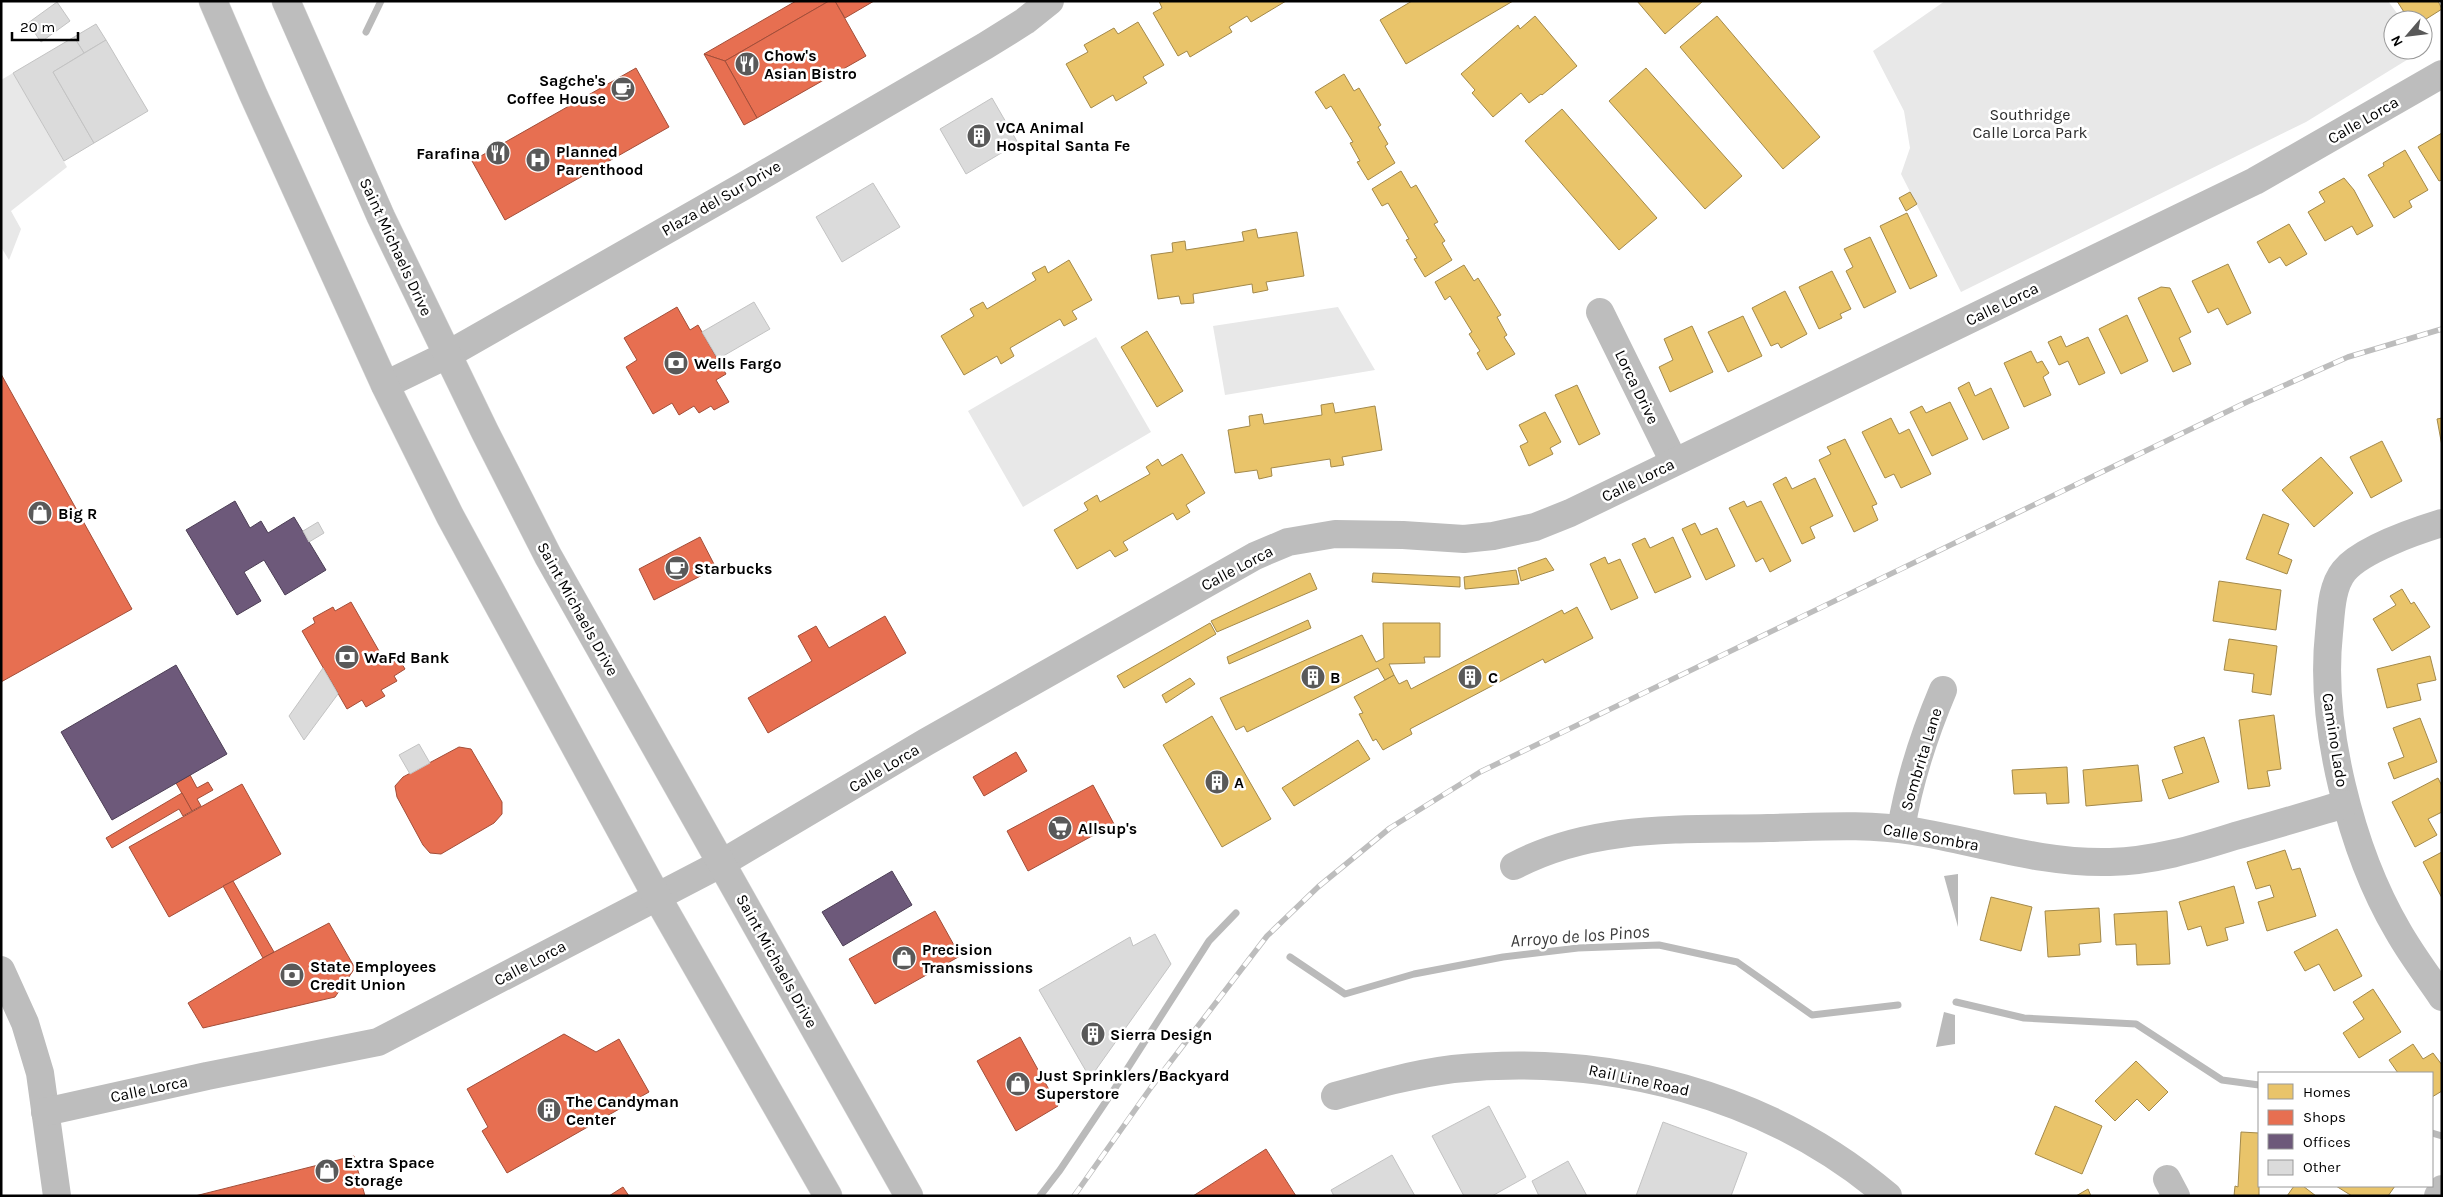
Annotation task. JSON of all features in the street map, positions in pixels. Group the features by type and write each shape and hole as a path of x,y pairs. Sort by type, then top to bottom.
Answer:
{"street":[{"path":"213,1 253,94 385,385 450,516 657,897 828,1196"},
{"name":"Saint Michaels Drive","path":"286,1 377,208 447,355 548,556 909,1196"},
{"name":"Plaza del Sur Drive","path":"385,385 447,355 985,46 1025,21 1050,1"},
{"name":"Calle Lorca","path":"45,1112 207,1076 378,1042 722,863 934,738 1255,556 1288,542 1335,534 1403,535 1464,539 1493,536 1535,527 1570,513 2255,181 2442,74"},
{"name":"Lorca Drive","path":"1600,312 1674,462"},
{"name":"Camino Lado","path":"2442,523 2420,530 2376,549 2343,572 2332,601 2325,665 2328,702 2345,804 2386,909 2398,932 2442,997"},
{"name":"Sombrita Lane","path":"1901,829 1909,788 1922,744 1943,690"},
{"name":"Calle Sombra","path":"1514,866 1554,847 1577,840 1629,833 1860,826 1901,829 2078,862 2112,862 2180,853 2345,804"},
{"path":"1,970 25,1023 40,1073 57,1196"},
{"name":"Rail Line Road","path":"1335,1096 1417,1075 1462,1069 1533,1066 1613,1072 1696,1091 1764,1118 1821,1147 1888,1196"},
{"path":"2438,1196 2442,1189"}],"green space":[{"name":"Southridge Calle Lorca Park","path":"1945,1 2388,1 2395,10 2383,10 2383,60 2407,60 2306,122 1961,292 1901,174 1910,148 1904,111 1873,51"},
{"path":"13,73 67,167 11,211 21,229 9,260 1,247 1,80"},
{"path":"1338,307 1375,370 1225,395 1213,326"},
{"path":"1096,337 1151,432 1023,507 968,411"}],"shaded area":[{"path":"1958,874 1958,927 1944,876"},
{"path":"1944,1012 1955,1015 1955,1044 1936,1047"}],"building: Homes":[{"path":"1159,1 1286,1 1251,22 1247,16 1229,27 1232,32 1190,57 1187,51 1178,56 1153,13 1162,8"},
{"path":"1412,1 1513,1 1406,64 1380,20"},
{"path":"1637,1 1703,1 1665,34"},
{"path":"2397,1 2438,1 2442,9 2433,15 2433,10 2403,10"},
{"path":"1535,16 1577,66 1542,95 1529,103 1521,93 1493,117 1472,93 1475,90 1461,74 1518,25 1520,29"},
{"path":"1717,16 1820,137 1783,169 1680,47"},
{"path":"1138,22 1164,65 1143,77 1147,83 1116,101 1113,95 1091,108 1066,64 1088,52 1084,45 1114,28 1118,34"},
{"path":"1646,68 1742,176 1705,209 1609,101"},
{"path":"1344,74 1354,91 1359,88 1381,125 1378,127 1388,144 1385,146 1395,163 1368,180 1357,162 1360,161 1350,143 1353,142 1331,106 1326,109 1315,92"},
{"path":"1562,109 1657,218 1619,250 1525,141"},
{"path":"2442,133 2442,180 2439,181 2418,147"},
{"path":"2405,150 2428,190 2409,201 2412,207 2394,218 2368,175 2384,166 2383,163"},
{"path":"1401,171 1411,188 1416,185 1438,222 1434,224 1445,241 1442,243 1452,260 1425,277 1414,259 1417,258 1406,240 1409,239 1388,203 1382,206 1372,189"},
{"path":"2344,178 2354,190 2373,226 2357,235 2352,226 2325,241 2308,212 2325,202 2319,192"},
{"path":"1910,192 1917,204 1906,211 1899,198"},
{"path":"1907,213 1937,276 1910,289 1880,226"},
{"path":"2289,224 2307,254 2286,266 2280,257 2269,263 2257,242"},
{"path":"1256,229 1258,238 1297,232 1304,276 1266,282 1268,290 1253,293 1252,284 1193,294 1194,303 1181,304 1179,296 1158,299 1151,255 1173,252 1172,243 1185,241 1186,250 1244,241 1242,232"},
{"path":"1870,237 1896,292 1864,308 1846,271 1853,267 1844,249"},
{"path":"1069,260 1092,300 1072,311 1077,319 1064,326 1060,319 1010,348 1014,356 1001,364 997,356 964,375 941,336 974,316 970,309 983,302 987,309 1036,280 1032,273 1045,266 1048,273"},
{"path":"2228,264 2251,313 2227,325 2218,308 2208,313 2192,281"},
{"path":"1464,265 1474,281 1478,278 1501,315 1497,317 1507,335 1504,337 1515,354 1487,370 1477,353 1480,351 1469,334 1472,332 1450,296 1445,300 1435,282"},
{"path":"1832,271 1851,309 1840,314 1842,318 1819,329 1799,287"},
{"path":"2161,287 2170,288 2191,332 2179,338 2191,364 2173,372 2138,298"},
{"path":"1785,291 1807,334 1781,348 1778,343 1771,346 1752,308"},
{"path":"2127,315 2148,361 2121,374 2099,329"},
{"path":"1743,316 1762,356 1728,372 1708,332"},
{"path":"1692,326 1713,372 1670,392 1659,367 1673,360 1664,339"},
{"path":"1147,331 1183,391 1157,407 1121,347"},
{"path":"2061,336 2066,347 2088,337 2105,373 2079,385 2068,361 2059,365 2048,342"},
{"path":"2031,351 2037,363 2042,361 2049,373 2043,377 2051,395 2024,407 2004,363"},
{"path":"1969,382 1975,396 1991,388 2009,428 1983,440 1958,388"},
{"path":"1577,385 1600,434 1579,445 1555,395"},
{"path":"1950,402 1968,439 1932,456 1910,412 1922,406 1926,413"},
{"path":"1333,403 1335,413 1375,406 1382,450 1342,457 1344,465 1331,467 1330,459 1271,468 1272,476 1259,479 1257,470 1235,473 1228,430 1250,426 1249,416 1262,414 1264,424 1322,415 1321,405"},
{"path":"1545,412 1561,442 1550,448 1553,454 1529,466 1520,446 1528,442 1519,425"},
{"path":"1891,418 1899,434 1909,429 1931,474 1901,488 1894,474 1885,478 1862,432"},
{"path":"2442,418 2442,446 2437,419"},
{"path":"1845,439 1877,504 1872,506 1878,520 1854,532 1819,460 1831,454 1827,447"},
{"path":"2382,441 2402,481 2371,498 2350,457"},
{"path":"1182,454 1205,493 1186,505 1190,512 1177,520 1173,513 1123,542 1128,550 1115,557 1110,550 1077,569 1054,530 1088,510 1084,503 1097,495 1100,502 1150,474 1146,467 1158,459 1162,466"},
{"path":"2321,457 2353,493 2314,527 2282,490"},
{"path":"1786,477 1792,489 1815,478 1833,516 1810,527 1815,538 1802,544 1773,484"},
{"path":"1744,501 1747,507 1761,501 1791,561 1770,572 1763,558 1756,562 1729,508"},
{"path":"2263,514 2289,524 2278,554 2292,560 2287,574 2246,559"},
{"path":"1695,523 1701,535 1717,528 1735,566 1706,580 1682,529"},
{"path":"1673,537 1691,577 1655,593 1632,544 1645,538 1650,548"},
{"path":"1605,557 1608,564 1620,559 1638,598 1611,610 1590,564"},
{"path":"1546,558 1554,570 1521,581 1518,568"},
{"path":"1516,570 1519,584 1465,589 1464,577"},
{"path":"1310,573 1317,589 1217,632 1211,621"},
{"path":"1373,573 1460,577 1460,587 1372,582"},
{"path":"2219,581 2281,590 2276,630 2213,621"},
{"path":"2402,589 2411,604 2414,602 2430,627 2392,651 2373,619 2396,605 2390,596"},
{"name":"C","path":"1577,607 1593,638 1545,663 1543,659 1410,729 1412,734 1383,750 1376,739 1373,741 1359,714 1363,713 1354,697 1394,675 1399,684 1407,680 1411,689 1562,610 1564,614"},
{"path":"1308,620 1311,628 1229,664 1227,657"},
{"path":"1210,623 1216,634 1124,688 1117,676"},
{"name":"B","path":"1383,623 1440,623 1440,657 1424,657 1425,663 1389,664 1394,675 1385,680 1378,668 1247,732 1244,726 1236,730 1220,698 1362,635 1376,662 1384,658"},
{"path":"2229,639 2277,646 2271,695 2252,692 2254,674 2224,670"},
{"path":"2430,656 2436,680 2417,684 2421,700 2387,708 2377,669"},
{"path":"1190,678 1195,684 1166,703 1162,695"},
{"path":"2274,715 2281,769 2267,771 2270,786 2248,789 2239,720"},
{"name":"A","path":"1212,716 1271,819 1222,847 1163,745"},
{"path":"2420,718 2437,762 2394,779 2388,763 2404,757 2393,728"},
{"path":"2204,737 2219,782 2169,799 2162,780 2183,773 2174,747"},
{"path":"1358,740 1370,759 1294,806 1282,788"},
{"path":"2138,765 2142,801 2086,806 2083,770"},
{"path":"2067,767 2069,803 2047,804 2046,793 2014,794 2012,770"},
{"path":"2438,778 2442,786 2442,812 2428,819 2437,835 2415,847 2392,802"},
{"path":"2285,850 2292,870 2300,868 2316,916 2267,931 2258,902 2274,897 2270,885 2256,889 2247,862"},
{"path":"2442,852 2442,898 2423,862"},
{"path":"2234,886 2244,923 2225,928 2228,940 2207,946 2201,926 2188,930 2179,902"},
{"path":"1991,897 2032,907 2021,951 1980,940"},
{"path":"2099,908 2101,942 2079,944 2080,955 2048,957 2045,911"},
{"path":"2167,911 2170,964 2137,965 2136,944 2116,945 2114,914"},
{"path":"2337,929 2362,976 2334,991 2319,964 2305,971 2294,952"},
{"path":"2373,989 2401,1032 2359,1058 2343,1033 2364,1019 2353,1002"},
{"path":"2413,1044 2423,1059 2433,1053 2442,1065 2442,1091 2433,1096 2433,1072 2397,1072 2389,1060"},
{"path":"2136,1061 2168,1092 2149,1111 2137,1099 2115,1121 2095,1101"},
{"path":"2055,1106 2102,1126 2082,1174 2035,1154"},
{"path":"2241,1132 2258,1133 2259,1196 2234,1196 2235,1186 2238,1187"},
{"path":"2293,1187 2304,1187 2316,1196 2287,1196"},
{"path":"2338,1187 2394,1187 2388,1196 2352,1196"},
{"path":"2088,1189 2091,1196 2076,1196"}],"building: Shops":[{"path":"796,1 829,1 725,61 704,54"},
{"path":"829,1 835,1 866,56 757,118 725,61"},
{"path":"835,1 874,1 845,18"},
{"path":"704,54 725,61 757,118 744,125"},
{"path":"636,68 669,127 505,220 472,161"},
{"name":"Wells Fargo","path":"677,307 690,330 698,325 726,374 716,380 729,402 714,410 711,406 699,413 694,406 679,415 672,403 653,414 626,367 637,360 624,338"},
{"name":"Big R","path":"1,374 132,609 1,682"},
{"name":"Starbucks","path":"700,537 716,568 654,600 639,569"},
{"path":"351,602 387,665 399,659 405,669 394,676 397,681 381,690 385,696 366,707 362,700 347,709 302,631 315,623 313,618 333,607 335,611"},
{"path":"885,616 906,653 768,733 748,698 812,661 798,636 816,626 829,648"},
{"path":"459,747 471,749 502,802 502,814 494,823 441,854 430,853 423,845 397,797 395,786 403,777"},
{"path":"1016,752 1027,771 984,796 973,777"},
{"path":"190,775 197,788 208,782 213,790 197,799 201,806 192,811 176,783"},
{"path":"242,784 281,854 169,917 129,847"},
{"name":"Allsup's","path":"1093,785 1114,824 1028,871 1007,831"},
{"path":"182,793 192,811 183,816 179,809 112,848 106,838"},
{"path":"233,881 274,952 263,958 223,886"},
{"name":"Precision Transmissions","path":"935,911 960,956 875,1004 849,959"},
{"name":"State Employees Credit Union","path":"329,923 355,968 335,997 203,1028 188,1003 263,958"},
{"name":"The Candyman Center","path":"564,1034 596,1052 619,1039 649,1092 507,1173 482,1131 488,1127 467,1089"},
{"name":"Just Sprinklers/Backyard Superstore","path":"1020,1037 1058,1106 1016,1131 977,1061"},
{"path":"1266,1149 1296,1196 1193,1196"},
{"name":"Extra Space Storage","path":"354,1156 365,1196 195,1196"},
{"path":"623,1187 629,1196 609,1196"}],"building: Offices":[{"path":"235,501 250,528 261,521 268,533 294,517 326,570 285,595 264,560 244,572 261,601 237,615 186,530"},
{"path":"176,665 227,754 112,820 61,732"},
{"path":"892,871 912,905 843,946 822,912"}],"building: Other":[{"path":"57,2 70,21 41,42 28,23"},
{"path":"96,24 106,40 84,53 74,37"},
{"path":"74,37 84,53 53,72 94,143 64,161 13,73"},
{"path":"106,40 148,111 94,143 53,72"},
{"name":"VCA Animal Hospital Santa Fe","path":"992,98 1018,143 966,174 940,129"},
{"path":"873,183 900,227 842,262 816,217"},
{"path":"754,302 770,329 718,359 702,332"},
{"path":"318,522 324,533 309,542 303,531"},
{"path":"323,668 338,694 304,740 289,716"},
{"path":"419,744 430,763 410,774 399,755"},
{"name":"Sierra Design","path":"1155,934 1171,964 1090,1078 1039,990 1130,937 1133,946"},
{"path":"1489,1106 1526,1177 1492,1196 1464,1196 1432,1136"},
{"path":"1663,1122 1747,1153 1731,1196 1636,1196"},
{"path":"1392,1155 1415,1196 1334,1196 1331,1190"},
{"path":"1568,1161 1587,1196 1539,1196 1532,1181"}],"waterway":[{"path":"366,32 381,1"},
{"path":"1040,1196 1060,1170 1115,1088 1209,941 1236,913"},
{"name":"Arroyo de los Pinos","path":"1290,957 1345,994 1414,974 1503,957 1578,948 1659,945 1737,962 1812,1015 1898,1005"},
{"name":"Arroyo de los Pinos","path":"1956,1002 2024,1018 2136,1024 2222,1080 2258,1085"},
{"name":"Arroyo de los Pinos","path":"2433,1133 2442,1136"}],"railway":[{"path":"1074,1196 1152,1086 1267,936 1318,887 1390,828 1480,772 2247,402 2348,357 2442,329"}],"place":[{"name":"Chow's Asian Bistro","path":"747,64"},
{"name":"Sagche's Coffee House","path":"623,89"},
{"name":"VCA Animal Hospital Santa Fe","path":"979,136"},
{"name":"Farafina","path":"498,153"},
{"name":"Planned Parenthood","path":"538,160"},
{"name":"Wells Fargo","path":"676,363"},
{"name":"Big R","path":"40,513"},
{"name":"Starbucks","path":"677,568"},
{"name":"WaFd Bank","path":"347,657"},
{"name":"B","path":"1313,677"},
{"name":"C","path":"1470,677"},
{"name":"A","path":"1217,782"},
{"name":"Allsup's","path":"1060,828"},
{"name":"Precision Transmissions","path":"904,958"},
{"name":"State Employees Credit Union","path":"292,975"},
{"name":"Sierra Design","path":"1093,1034"},
{"name":"Just Sprinklers/Backyard Superstore","path":"1018,1084"},
{"name":"The Candyman Center","path":"549,1110"},
{"name":"Extra Space Storage","path":"327,1171"}]}
